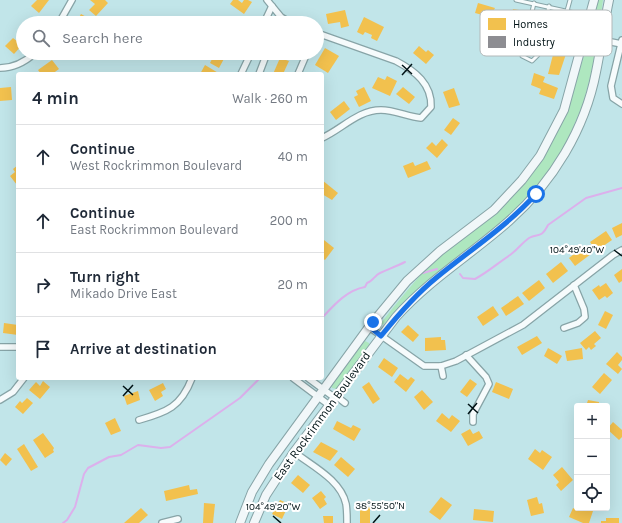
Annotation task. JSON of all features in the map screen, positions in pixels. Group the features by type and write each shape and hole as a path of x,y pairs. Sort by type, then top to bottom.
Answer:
{"main road":[{"name":"East Rockrimmon Boulevard","path":"592,10 594,0"},
{"name":"East Rockrimmon Boulevard","path":"607,10 609,0"},
{"name":"East Rockrimmon Boulevard","path":"240,523 252,492 261,476 391,299 417,271 494,210 522,180 540,156 552,135 570,92 579,56"},
{"name":"East Rockrimmon Boulevard","path":"256,522 266,495 294,452 381,336 411,300 509,221 540,188 572,141 592,90 598,56"}],"street":[{"path":"62,16 72,0"},
{"path":"267,0 278,16"},
{"path":"267,16 272,6"},
{"path":"324,35 396,61 413,71 426,86 431,101 431,107 421,118 408,117 387,111 367,113 324,137"},
{"path":"612,42 622,43 611,86 613,98 622,104"},
{"path":"0,68 10,68 25,60"},
{"path":"243,72 248,60"},
{"path":"260,72 264,60"},
{"path":"299,72 304,60"},
{"path":"370,327 424,366 441,366 466,355 523,325 622,250"},
{"path":"564,328 578,323 585,317 584,309 574,285"},
{"path":"0,347 16,347"},
{"path":"466,355 486,377 489,384 473,414 473,422"},
{"path":"441,366 443,376"},
{"path":"0,400 12,392 22,380"},
{"path":"139,420 162,413 178,403 186,392 191,380"},
{"path":"297,380 329,405"},
{"path":"311,380 345,403"},
{"path":"294,452 332,481 340,490 346,503 347,523"},
{"path":"162,523 178,519"}],"lane":[{"path":"516,0 563,10"},
{"path":"567,10 570,0"},
{"path":"532,10 534,3"},
{"path":"548,10 549,6"},
{"path":"522,56 532,61 538,56"}],"green space":[{"path":"598,0 603,0 602,10 595,10"},
{"path":"584,56 595,56 583,104 566,144 542,181 514,212 421,287 383,325 381,323 427,268 497,212 525,182 555,135 576,83"},
{"path":"365,341 369,343 369,346 337,389 332,388 331,384"}],"building: Homes":[{"path":"37,0 49,0 39,13 31,6"},
{"path":"90,0 105,0 108,3 96,16 89,10 95,4"},
{"path":"233,0 238,0 242,3 244,0 252,2 244,14 230,4"},
{"path":"478,3 495,8 494,10 480,10 480,14 475,13"},
{"path":"345,10 349,26 341,28 340,22 328,24 326,14"},
{"path":"364,17 384,27 377,41 371,38 372,35 365,32 363,35 357,32"},
{"path":"13,38 16,40 16,52 14,54 5,46"},
{"path":"419,46 426,52 428,50 434,55 426,64 413,53"},
{"path":"325,48 339,56 328,73 315,65 318,60 324,60"},
{"path":"553,56 565,56 559,75 548,74"},
{"path":"52,60 59,69 55,72 40,72 38,70"},
{"path":"212,60 223,60 219,68 210,63"},
{"path":"279,60 289,61 284,72 274,72"},
{"path":"205,65 217,72 201,72"},
{"path":"534,73 545,77 543,82 558,88 554,99 539,94 541,89 531,85"},
{"path":"387,76 397,81 390,96 372,88 378,77 385,80"},
{"path":"11,87 12,100 0,101 0,88"},
{"path":"364,87 371,101 359,107 354,97 358,95 356,91"},
{"path":"403,87 415,97 409,104 396,94"},
{"path":"454,88 460,105 449,108 443,92"},
{"path":"344,101 350,109 336,120 330,112"},
{"path":"453,118 460,123 451,135 444,130"},
{"path":"442,139 448,145 437,158 426,148 432,142 436,146"},
{"path":"427,161 431,169 408,178 403,166 413,162 415,166"},
{"path":"16,167 16,184 10,176 15,172 13,169"},
{"path":"324,182 338,193 332,200 324,195"},
{"path":"622,223 622,235 616,238 612,228"},
{"path":"606,231 612,240 596,251 590,242"},
{"path":"324,240 334,248 324,259"},
{"path":"584,246 591,254 575,266 569,258"},
{"path":"561,262 568,271 553,283 546,274"},
{"path":"622,269 622,281 619,283 614,275"},
{"path":"539,280 545,288 529,301 522,293"},
{"path":"606,283 613,293 607,298 605,296 599,300 592,290 599,285 600,287"},
{"path":"518,296 524,304 506,316 501,308"},
{"path":"493,306 499,315 483,326 477,317"},
{"path":"605,311 613,315 606,329 598,325"},
{"path":"4,323 16,325 16,335 3,333"},
{"path":"408,325 419,335 413,342 401,332"},
{"path":"595,331 601,338 594,344 596,346 591,350 589,347 586,350 580,343"},
{"path":"537,336 542,343 522,355 517,347"},
{"path":"441,337 441,340 445,340 446,350 425,351 425,338"},
{"path":"548,348 562,356 557,364 544,356"},
{"path":"582,348 583,359 567,361 565,351"},
{"path":"617,352 622,357 622,360 618,365 622,369 618,374 606,364"},
{"path":"384,358 398,368 392,377 378,367"},
{"path":"604,373 612,380 600,394 592,387"},
{"path":"400,374 408,380 411,377 415,380 406,392 394,382"},
{"path":"470,379 477,384 467,397 460,392"},
{"path":"43,381 50,387 40,399 29,390 36,382 40,386"},
{"path":"369,382 380,399 373,404 362,387"},
{"path":"496,382 513,389 509,399 492,392"},
{"path":"163,383 166,389 161,392 163,396 155,401 149,390"},
{"path":"422,390 433,402 424,410 414,397"},
{"path":"138,391 140,400 127,405 124,396"},
{"path":"27,398 33,403 23,414 15,407 20,401 22,403"},
{"path":"588,400 599,402 599,403 587,403"},
{"path":"442,413 449,419 452,415 460,421 451,432 436,421"},
{"path":"115,418 121,431 111,435 105,423"},
{"path":"337,421 351,428 353,425 361,429 354,441 333,429"},
{"path":"613,422 622,430 622,437 619,440 610,432 610,426"},
{"path":"470,429 473,434 479,431 483,438 468,446 461,434"},
{"path":"43,433 54,448 54,452 45,458 33,440"},
{"path":"321,442 338,451 330,461 313,452"},
{"path":"24,444 38,467 31,471 17,449"},
{"path":"535,449 540,453 542,450 552,457 543,470 528,459"},
{"path":"5,453 12,459 6,466 0,460"},
{"path":"341,457 355,469 348,477 334,465"},
{"path":"562,467 573,480 561,491 556,485 559,482 553,475"},
{"path":"298,475 310,485 303,493 291,483"},
{"path":"189,485 190,490 197,489 198,494 166,501 164,491"},
{"path":"321,491 326,497 324,499 327,504 320,509 312,498"},
{"path":"441,497 452,505 440,520 429,512"},
{"path":"537,497 539,504 542,503 544,513 531,516 527,500"},
{"path":"280,500 289,504 282,519 272,514"},
{"path":"204,503 215,504 213,523 203,523"},
{"path":"370,507 370,523 360,523 360,508"},
{"path":"141,508 148,515 139,523 124,523"},
{"path":"573,508 574,511 593,511 589,523 583,523 569,517"},
{"path":"474,509 494,511 493,522 473,520"},
{"path":"323,516 333,516 333,523 324,523"},
{"path":"606,518 619,518 619,523 601,523 601,521 606,521"}],"waterway":[{"path":"460,274 463,278 475,279 510,255 529,238 541,234 548,225 586,198 622,188"},
{"path":"324,316 336,303 352,291 365,287 367,283 378,274 405,262"},
{"path":"423,273 437,269"},
{"path":"63,523 67,520 75,507 84,474 88,468 109,457 121,455 138,445 161,448 170,447 240,398 258,380"}],"route":[{"path":"373,322 370,327 381,336 411,300 436,278 494,234 536,194"}]}
